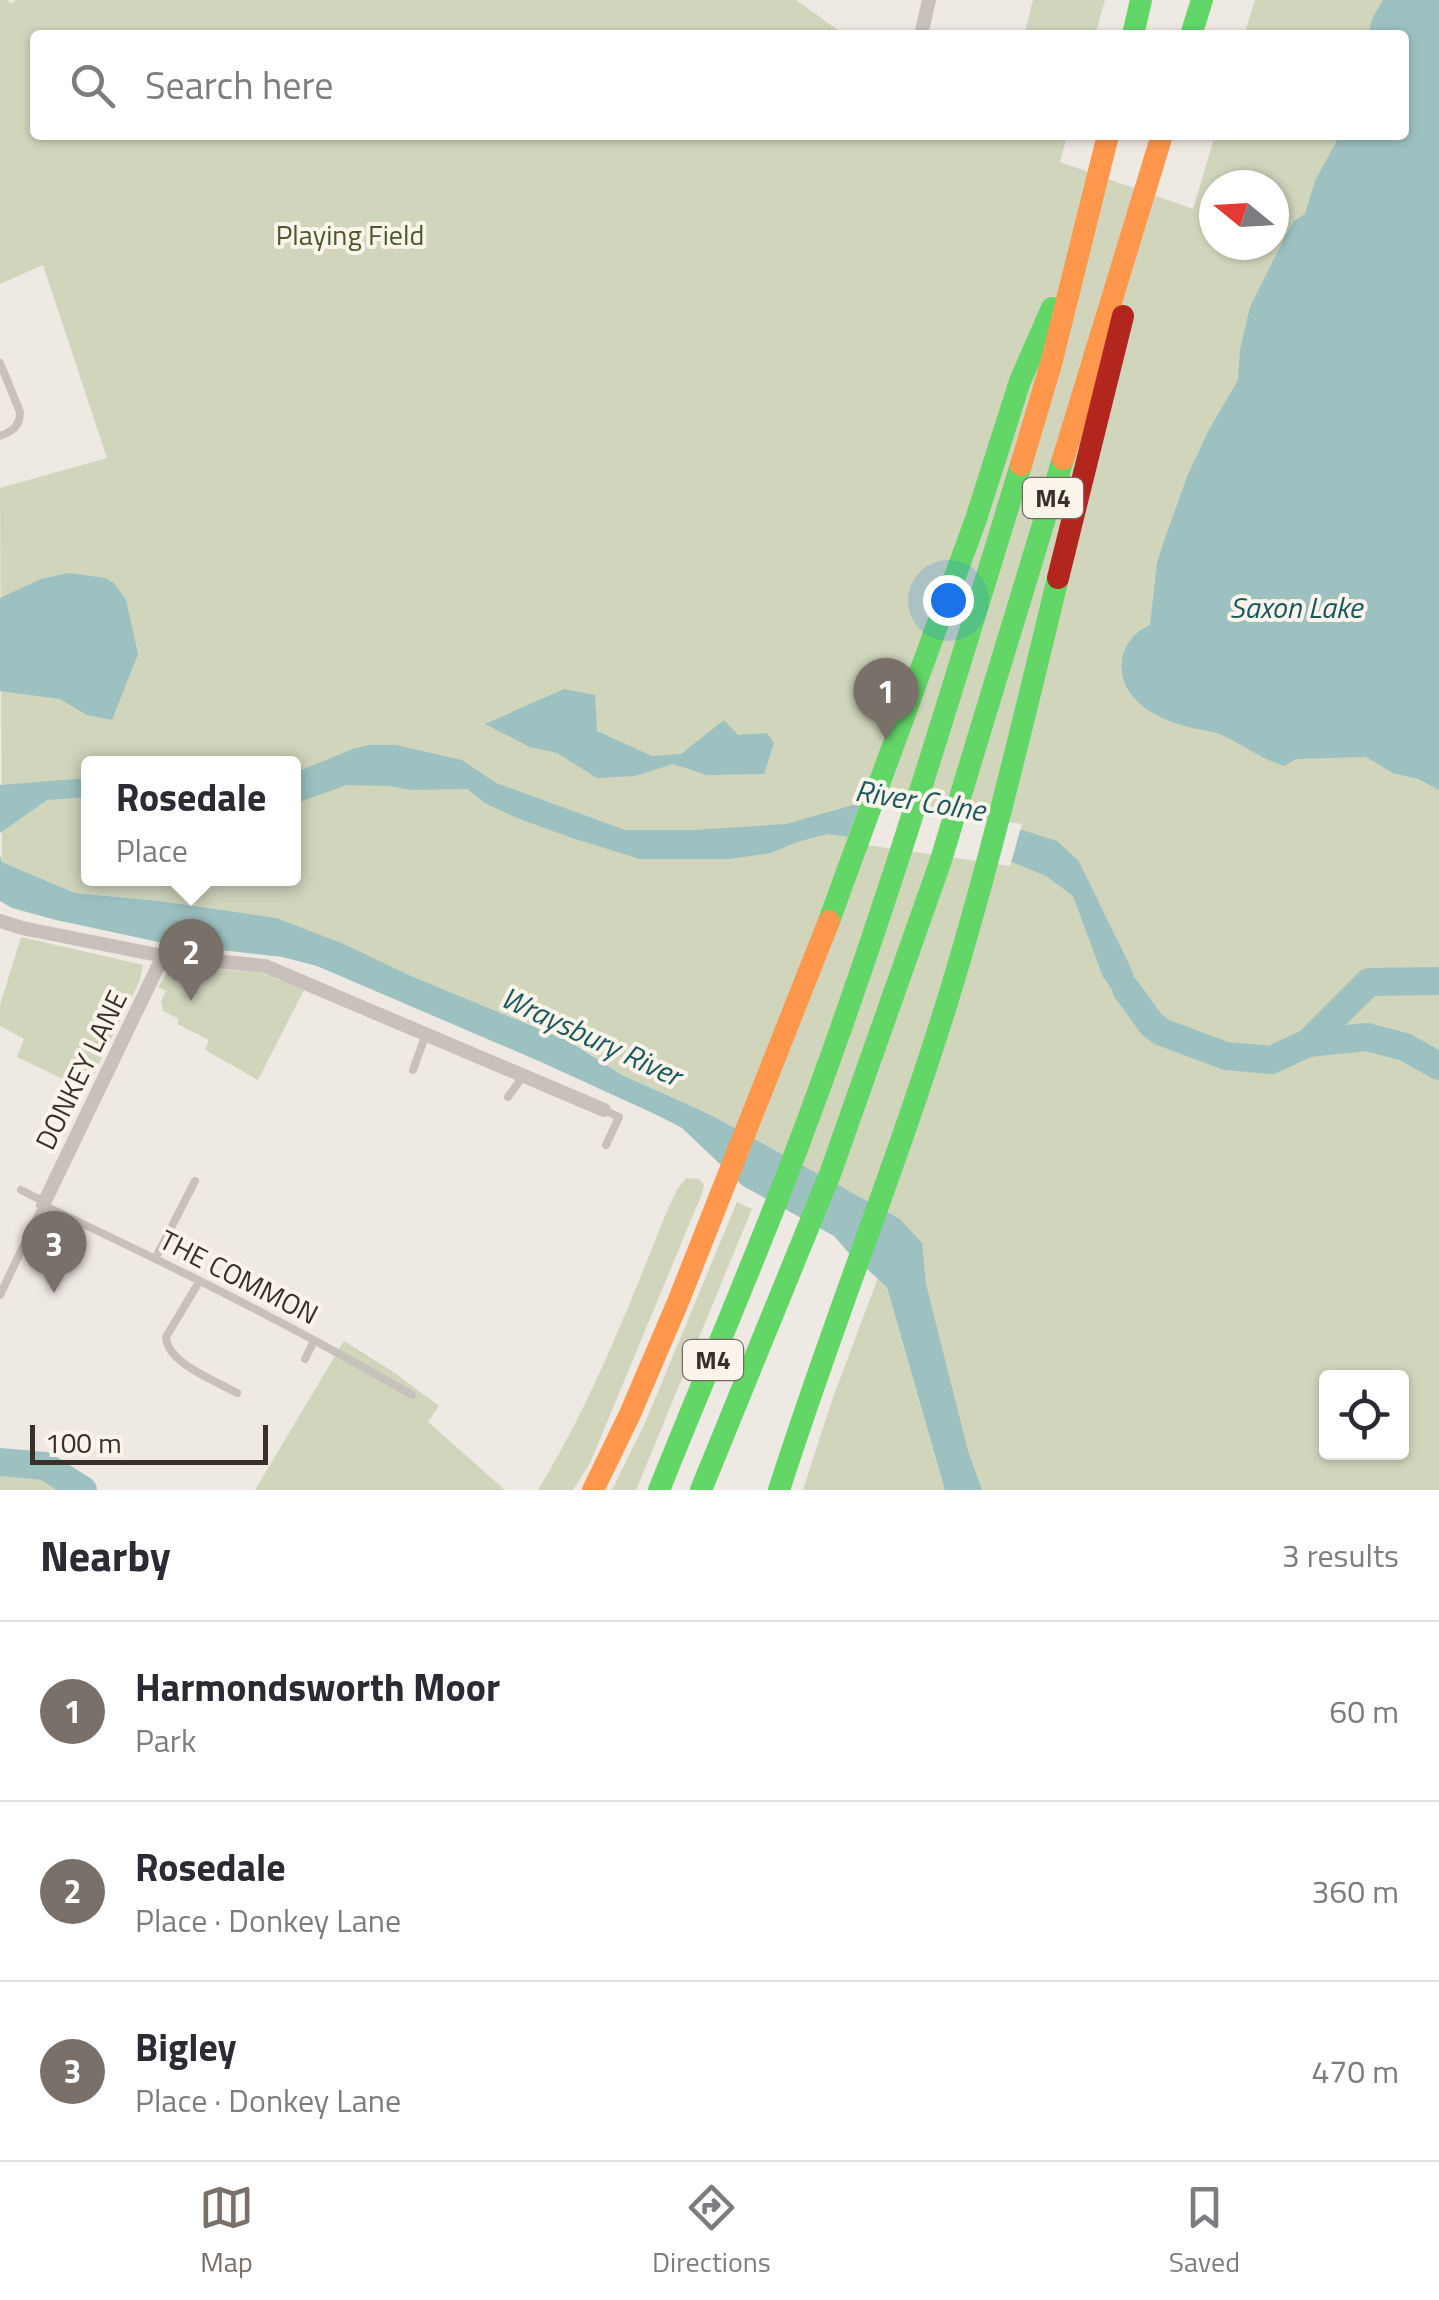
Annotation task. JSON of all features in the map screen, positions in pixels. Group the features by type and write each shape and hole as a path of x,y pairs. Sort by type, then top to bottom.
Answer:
{"highway":[{"path":"1134,30 1141,0"},
{"path":"1193,30 1202,0"},
{"name":"M4","path":"659,1490 795,1154 922,790 1051,364 1107,140"},
{"name":"M4","path":"701,1490 830,1174 940,863 1160,140"},
{"path":"778,1490 880,1205 984,873 1121,330 1143,198"},
{"path":"593,1490 630,1414 752,1123 880,786 976,519 1020,381 1080,244"}],"street":[{"path":"922,30 929,0"},
{"path":"0,921 163,956 264,966 604,1110"},
{"name":"DONKEY LANE","path":"44,1203 163,956"}],"lane":[{"path":"0,363 20,418 15,430 0,436"},
{"path":"413,1070 426,1034"},
{"path":"508,1097 524,1075"},
{"path":"604,1110 619,1117 606,1145"},
{"path":"155,1258 195,1181"},
{"name":"THE COMMON","path":"20,1190 412,1395"},
{"path":"0,1294 44,1203"},
{"path":"198,1282 165,1342 184,1363 237,1393"},
{"path":"305,1359 314,1341"}],"green space":[{"name":"Playing Field","path":"0,0 10,4 16,0 796,0 838,30 30,30 30,140 1066,140 1060,162 1193,209 1199,189 1199,260 1289,260 1289,170 1205,170 1214,140 1409,140 1409,30 1246,30 1255,0 1439,0 1439,1490 803,1490 900,1219 711,1115 622,1075 571,1041 410,976 342,943 275,918 75,893 2,862 0,488 107,458 43,265 0,284"},
{"path":"1033,0 1105,0 1096,30 1025,30"},
{"path":"21,937 143,965 140,980 86,1090 17,1057 24,1039 0,1026 0,1005"},
{"path":"168,965 262,973 304,990 258,1080 205,1050 209,1040 177,1024 179,1019 163,1011 161,1001 166,991 158,987"},
{"path":"686,1178 699,1179 703,1191 590,1463 573,1490 538,1490 593,1388 667,1211"},
{"path":"737,1202 752,1209 636,1490 612,1490 645,1423"},
{"path":"344,1341 439,1406 428,1422 505,1490 255,1490"},
{"path":"0,1462 35,1465 82,1490 0,1490"}],"water":[{"name":"Saxon Lake","path":"1383,0 1439,0 1439,790 1418,779 1393,773 1366,757 1296,759 1284,766 1222,735 1173,722 1150,711 1132,695 1122,673 1128,643 1150,625 1157,563 1188,474 1238,380 1250,307 1274,260 1289,260 1289,229 1305,214 1315,181 1337,140 1409,140 1409,30 1369,30"},
{"path":"69,573 105,578 114,583 126,600 138,654 112,720 87,715 60,699 0,691 0,598 41,579"},
{"path":"564,689 595,695 597,731 652,756 681,754 724,720 738,735 767,733 774,743 764,774 707,775 673,764 635,776 597,778 557,753 530,747 485,724"},
{"path":"396,745 462,760 496,783 625,830 786,824 853,805 1016,828 1057,841 1078,860 1132,970 1147,1016 1126,1009 1103,977 1073,896 1046,876 1007,860 828,834 771,853 730,859 640,859 517,818 485,803 467,789 347,785 301,801 301,770 353,749"},
{"path":"81,779 81,798 47,800 0,833 0,785"},
{"path":"0,855 2,862 75,893 276,918 342,943 569,1041 622,1075 711,1115 900,1219 922,1243 926,1284 968,1451 982,1490 945,1490 887,1287 834,1236 743,1186 682,1128 541,1062 317,966 282,957 168,944 12,908 0,901"}],"pier":[{"path":"861,801 1022,824 1010,866 846,842"}],"waterway":[{"path":"1308,1043 1369,982 1439,981"},
{"name":"River Colne","path":"1126,989 1152,1025 1162,1032 1226,1056 1271,1060 1308,1043 1367,1037 1405,1047 1439,1066"},
{"path":"0,1462 45,1466 83,1490"}],"traffic: fast":[{"path":"1134,30 1141,0"},
{"path":"1193,30 1202,0"},
{"path":"829,921 976,519 1020,381 1052,308"},
{"path":"701,1490 830,1174 940,863 1063,459"},
{"path":"659,1490 795,1154 857,983 1021,465"},
{"path":"779,1490 949,996 993,840 1058,578"}],"traffic: slow":[{"path":"1021,465 1051,364 1107,140"},
{"path":"1063,459 1160,140"},
{"path":"593,1490 678,1302 829,921"}],"traffic: jam":[{"path":"1058,578 1123,316"}],"place":[{"name":"Harmondsworth Moor","path":"886,740"},
{"name":"Rosedale","path":"191,1001"},
{"name":"Bigley","path":"54,1293"}],"water label":[{"name":"Wraysbury River","path":"591,1037"}]}
